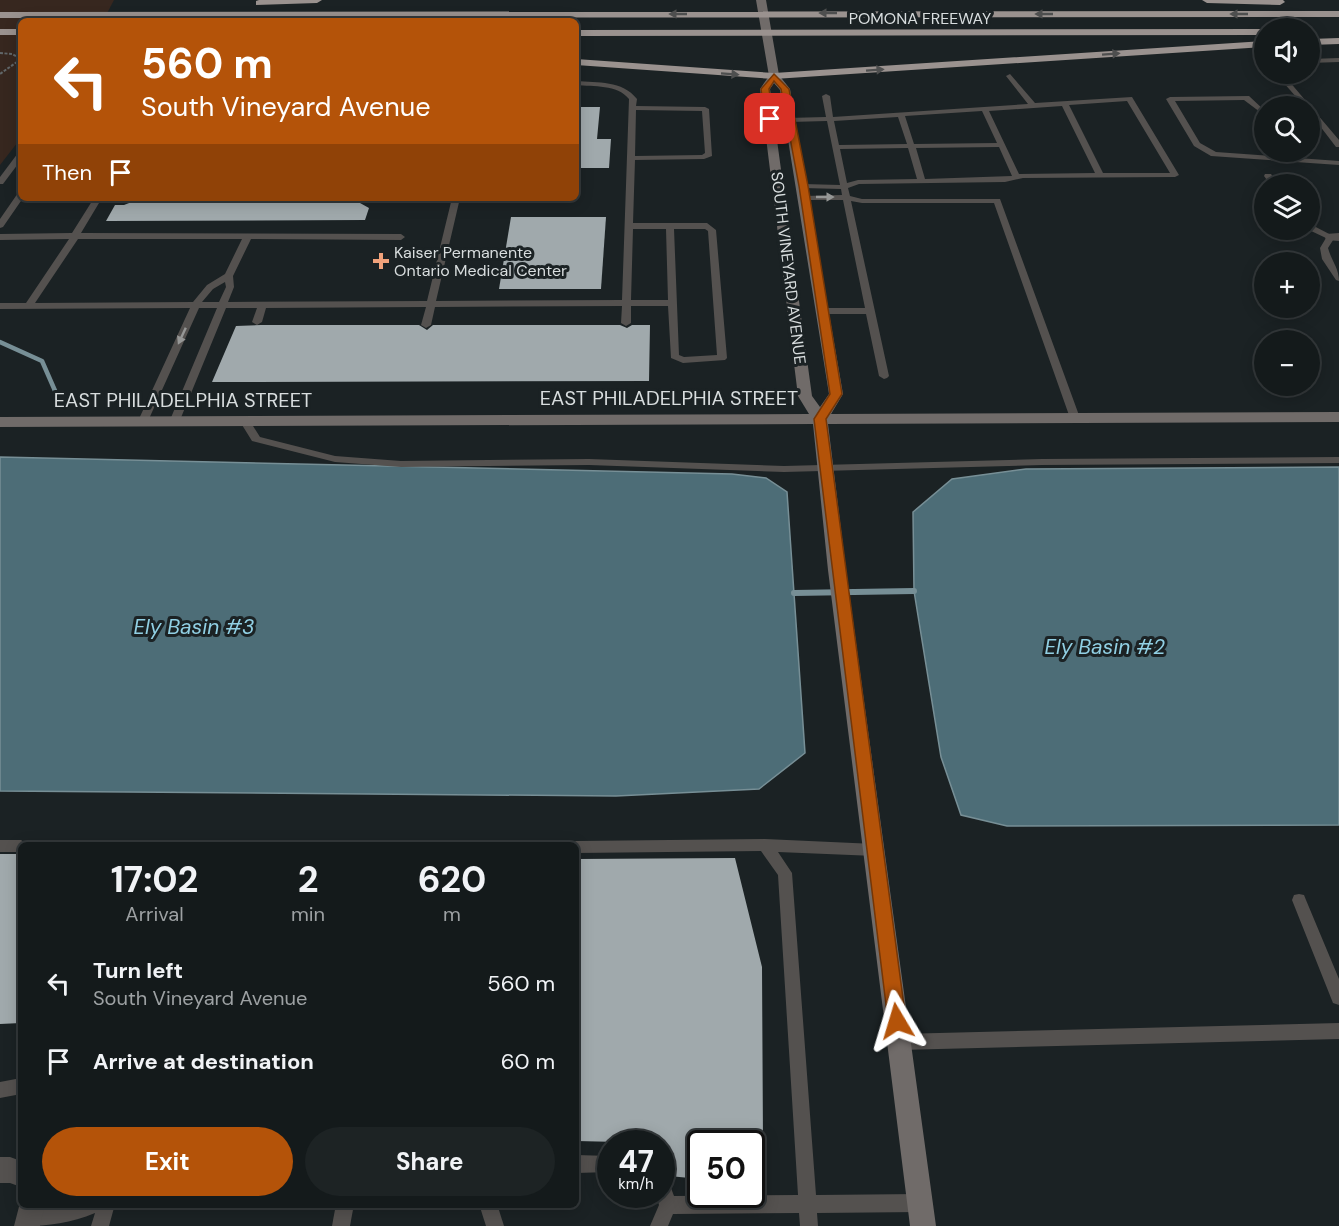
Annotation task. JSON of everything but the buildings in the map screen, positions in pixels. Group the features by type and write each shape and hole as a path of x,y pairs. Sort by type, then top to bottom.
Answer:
{"highway":[{"path":"0,13 317,0"},
{"path":"1207,0 1287,2"},
{"path":"1322,3 1339,4"},
{"name":"POMONA FREEWAY","path":"0,13 1339,14"},
{"path":"0,32 18,32"},
{"name":"POMONA FREEWAY","path":"579,33 1254,32"},
{"path":"1320,32 1339,32"},
{"path":"1320,42 1339,41"},
{"path":"579,63 774,76 1254,45"}],"main road":[{"path":"761,0 774,76"},
{"name":"SOUTH VINEYARD AVENUE","path":"820,419 836,394 785,89 774,76 765,89 805,396 820,419 837,570 844,609 923,1226"},
{"name":"EAST PHILADELPHIA STREET","path":"0,422 1339,417"}],"street":[{"path":"0,1170 18,1173"}],"lane":[{"path":"1320,61 1339,60"},
{"path":"1010,76 1033,105"},
{"path":"579,83 623,90 633,99 626,322"},
{"path":"1288,84 1298,96"},
{"path":"826,96 843,187 884,376"},
{"path":"1254,105 1246,98 1170,99 1197,144 1214,154 1254,157"},
{"path":"790,120 1129,99 1175,175 858,182 843,187 804,192"},
{"path":"1064,103 1100,176"},
{"path":"631,158 704,158 710,153 705,109 633,108"},
{"path":"984,108 1017,177"},
{"path":"901,114 922,182"},
{"path":"1320,122 1339,145"},
{"path":"836,147 1001,145"},
{"path":"0,182 18,159"},
{"path":"1320,161 1339,163"},
{"path":"804,192 862,201 997,201 1075,418"},
{"path":"0,225 18,199"},
{"path":"29,306 96,201"},
{"path":"426,325 455,201"},
{"path":"629,226 670,226 707,226 712,230 722,358 683,360 674,356 670,226"},
{"path":"1320,231 1335,237 1324,248 1326,260 1339,278"},
{"path":"175,420 230,287 229,276 248,236"},
{"path":"0,237 400,237"},
{"path":"143,421 196,305 210,287 229,276"},
{"path":"0,306 673,303"},
{"path":"257,322 262,305"},
{"path":"822,311 870,311"},
{"path":"244,420 256,440 335,459 401,464 590,462 784,469 1339,460"},
{"path":"0,846 18,846"},
{"path":"579,847 765,846 875,850"},
{"path":"765,846 785,873 809,1226"},
{"path":"1299,900 1339,998"},
{"path":"899,1042 1339,1030"},
{"path":"0,1090 18,1087"},
{"path":"579,1164 597,1164"},
{"path":"675,1205 920,1203"},
{"path":"30,1217 73,1213 85,1208"},
{"path":"100,1226 105,1208"},
{"path":"341,1226 344,1208"},
{"path":"489,1208 495,1226"},
{"path":"660,1226 667,1208"}],"path":[{"path":"0,53 12,54 18,58"},
{"path":"0,74 18,62"}],"shaded area":[{"path":"0,0 114,0 105,18 18,18 18,142 0,165"}],"water":[{"name":"Ely Basin #3","path":"0,457 732,474 766,478 787,492 805,753 759,789 616,796 0,791"},
{"name":"Ely Basin #2","path":"1339,467 1339,825 1007,826 961,815 941,757 914,591 913,512 952,479 1026,469"}],"waterway":[{"path":"0,342 42,361 56,393"},
{"path":"794,593 914,591"}],"place":[{"name":"Kaiser Permanente Ontario Medical Center","path":"381,261"}],"route":[{"path":"770,119 765,89 774,76 785,89 836,394 820,419 837,570 897,1021"}]}
